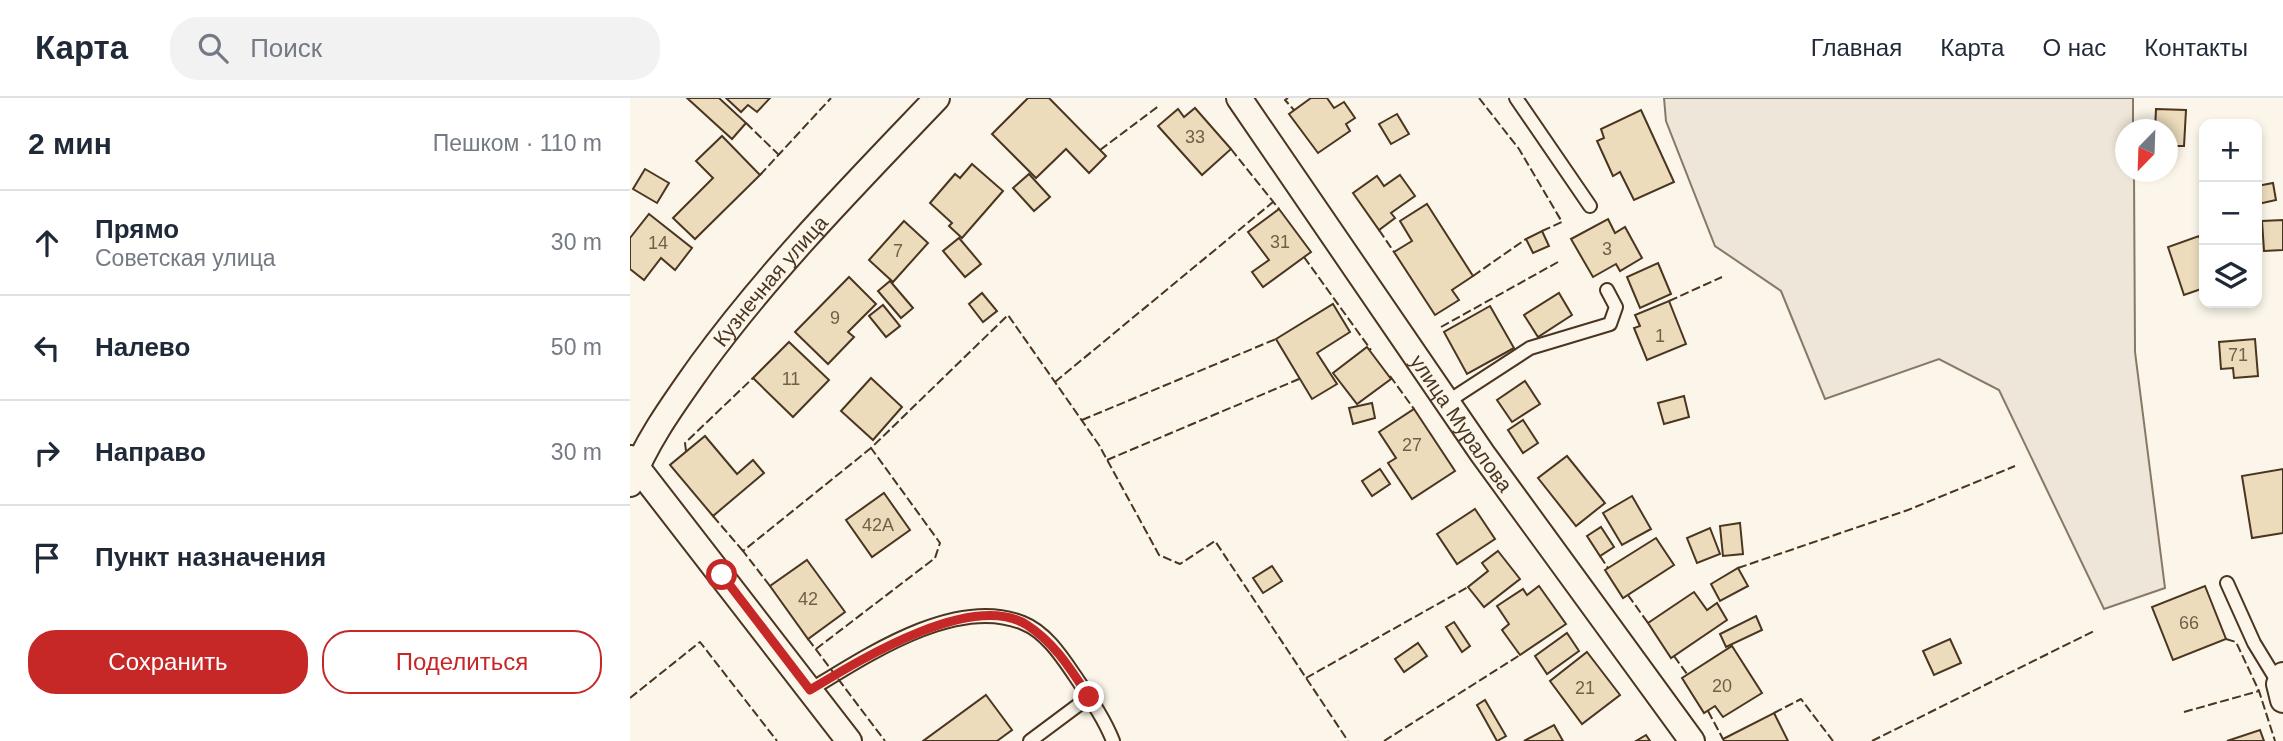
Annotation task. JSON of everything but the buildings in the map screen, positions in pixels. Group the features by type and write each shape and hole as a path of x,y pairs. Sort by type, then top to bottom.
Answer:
{"street":[{"name":"Кузнечная улица","path":"632,469 676,400 734,320 799,243 937,98"},
{"name":"улица Муралова","path":"1239,98 1447,402 1692,741"},
{"path":"632,469 849,741"}],"lane":[{"path":"1516,98 1590,206"},
{"path":"1447,402 1530,348 1610,324 1616,307 1607,290"},
{"path":"2227,583 2254,643 2282,686"},
{"path":"810,690 873,652 950,620 990,616 1024,623 1055,647 1089,697 1113,741"},
{"path":"1030,741 1089,697"}],"shaded area":[{"path":"1664,98 2133,98 2133,119 2115,119 2115,182 2134,182 2135,352 2165,588 2104,609 1999,390 1939,359 1825,399 1781,291 1715,246 1666,121"}],"fence":[{"path":"760,175 831,98"},
{"path":"1288,98 1285,100 1294,110"},
{"path":"1479,98 1519,149 1562,222 1542,231"},
{"path":"1100,150 1160,105"},
{"path":"746,123 779,155"},
{"path":"1231,149 1279,209"},
{"path":"1055,382 1273,202"},
{"path":"1379,230 1394,252"},
{"path":"1473,276 1526,239"},
{"path":"1304,257 1371,350"},
{"path":"1441,327 1558,262"},
{"path":"1669,301 1722,277"},
{"path":"816,649 935,558 940,543 871,448 1008,315 1099,445 1159,555 1180,564 1215,541 1348,741"},
{"path":"1082,420 1276,339"},
{"path":"1390,376 1414,409"},
{"path":"686,451 685,443 753,378"},
{"path":"1107,460 1299,379"},
{"path":"770,586 743,551 871,448"},
{"path":"1738,568 1908,510 2015,466"},
{"path":"713,516 743,551"},
{"path":"1600,556 1608,568"},
{"path":"1306,678 1468,587"},
{"path":"1628,595 1648,623"},
{"path":"1872,741 2096,630"},
{"path":"808,639 885,741"},
{"path":"2226,639 2236,642 2259,691 2275,741"},
{"path":"630,698 700,642 777,741"},
{"path":"1384,741 1520,655"},
{"path":"1674,656 1687,674"},
{"path":"2184,712 2259,691"},
{"path":"1774,713 1801,699 1833,741"},
{"path":"1708,711 1723,739"}],"route":[{"path":"722,575 810,690 873,652 950,620 990,616 1024,623 1055,647 1089,697"}]}
